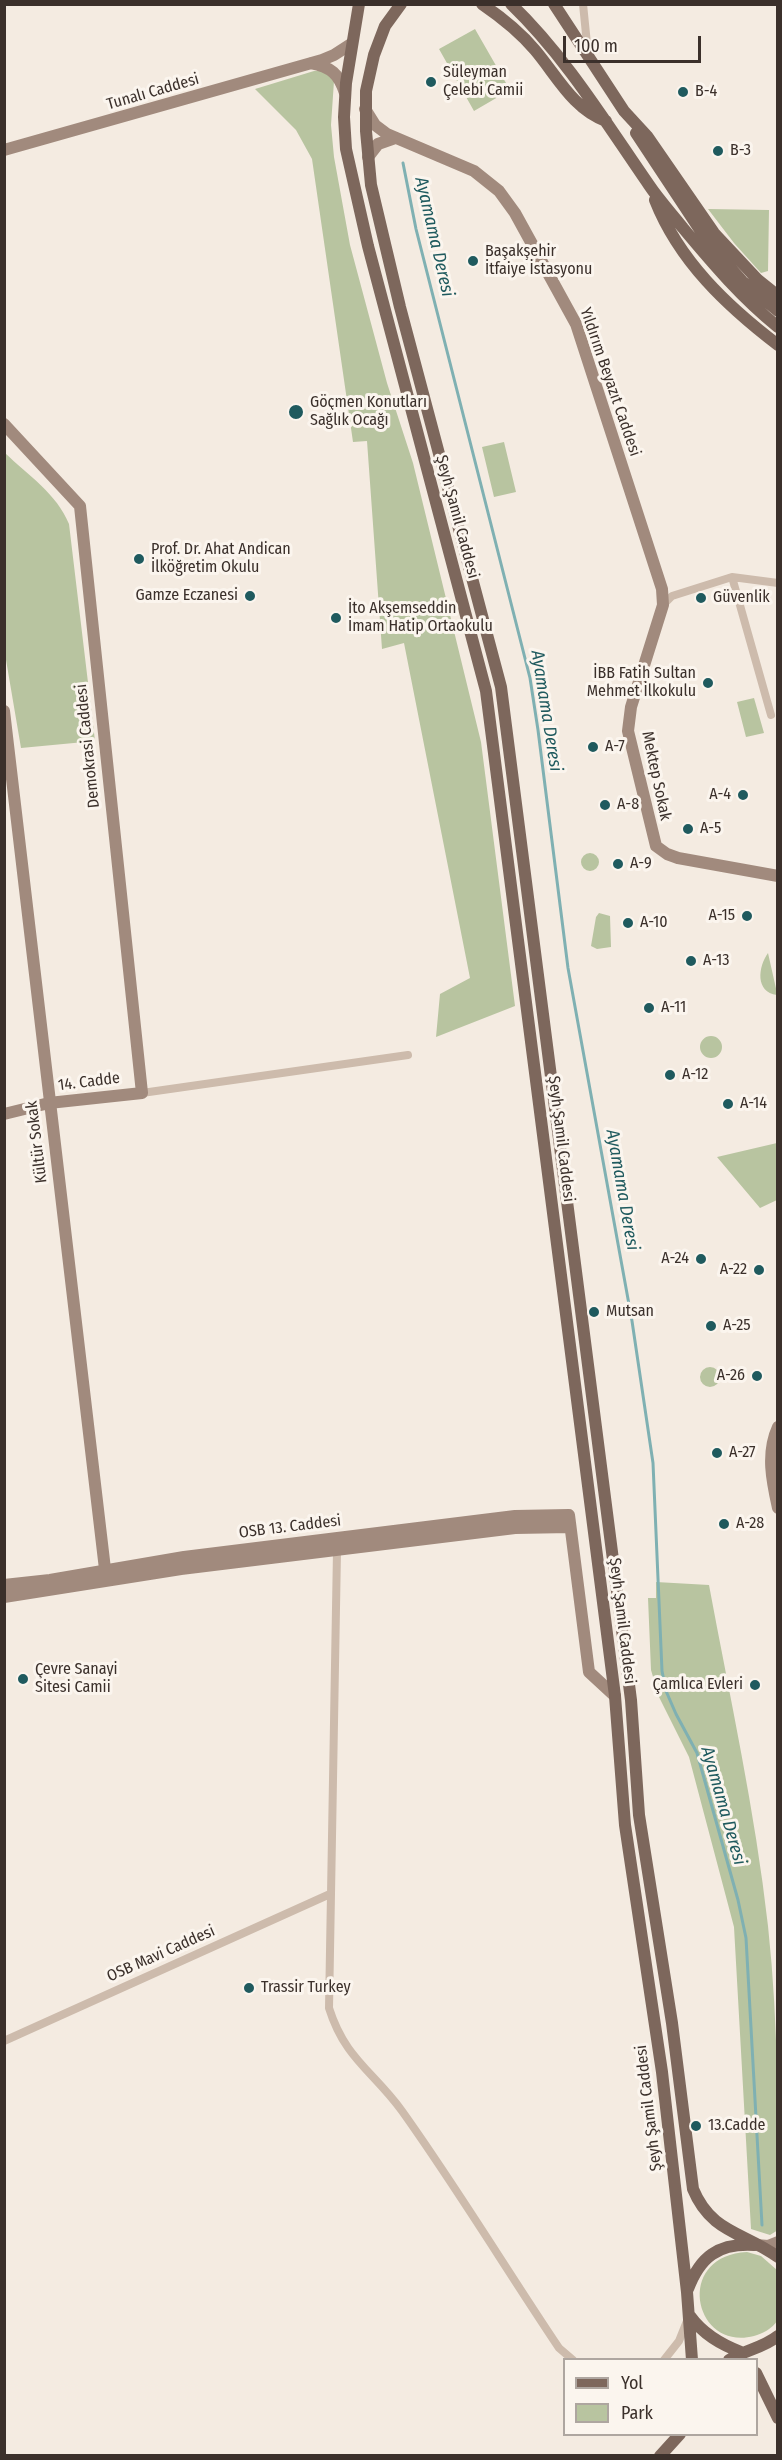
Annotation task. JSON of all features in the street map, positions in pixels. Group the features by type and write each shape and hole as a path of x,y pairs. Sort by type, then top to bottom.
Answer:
{"main road":[{"name":"Şeyh Şamil Caddesi","path":"359,4 345,93 346,149 362,222 486,691 615,1696 625,1825 662,2072 687,2292 692,2358"},
{"name":"Şeyh Şamil Caddesi","path":"401,4 385,26 374,56 366,92 367,152 371,185 388,258 501,687 631,1700 639,1815 672,2024 693,2189 699,2203 717,2223 777,2257"},
{"path":"482,4 508,22 534,48 576,102 592,116 607,122"},
{"path":"511,4 571,74 607,122 650,188 734,289 777,327"},
{"path":"545,4 564,21"},
{"path":"554,4 710,245 742,281 777,311"},
{"path":"344,109 348,119 355,123 362,120 365,109"},
{"path":"624,111 647,136 714,233 758,280 777,296"},
{"path":"346,149 349,142 360,140 367,152"},
{"path":"650,188 664,222 703,278 738,315 777,345"},
{"path":"362,222 388,258"},
{"path":"687,2292 695,2271 707,2257 724,2248 742,2244 755,2245"},
{"path":"689,2314 699,2328 745,2356 777,2336"},
{"path":"758,2376 777,2418"},
{"path":"660,2456 678,2436"}],"street":[{"path":"583,4 588,55"},
{"name":"Tunalı Caddesi","path":"4,150 334,56 351,44"},
{"path":"310,63 324,66 335,72 345,93"},
{"name":"Yıldırım Beyazıt Caddesi","path":"365,109 375,125 395,138 474,171 499,190 515,213 576,324 662,589 663,605"},
{"path":"367,152 378,144 395,138"},
{"name":"Demokrasi Caddesi","path":"4,424 80,506 142,1093"},
{"path":"663,605 672,596 732,577 777,583"},
{"path":"732,577 771,715"},
{"name":"Mektep Sokak","path":"663,605 628,720 630,743 653,839 660,850 678,858 777,876"},
{"name":"Kültür Sokak","path":"4,711 105,1569"},
{"path":"142,1093 408,1055"},
{"name":"14. Cadde","path":"4,1114 49,1103 142,1093"},
{"path":"777,1427 770,1453 777,1508"},
{"name":"OSB 13. Caddesi","path":"4,1585 50,1580 184,1557 515,1516 569,1515 570,1527 515,1528 181,1569 4,1597"},
{"path":"570,1527 589,1672 615,1696"},
{"path":"341,1538 337,1551 328,1993 331,2015 342,2041 355,2060 401,2110 559,2348 571,2358"},
{"name":"OSB Mavi Caddesi","path":"4,2041 330,1894"},
{"path":"755,2245 768,2246 777,2242"},
{"path":"666,2358 679,2341 689,2314"}],"green space":[{"path":"475,29 510,90 474,111 439,49"},
{"path":"314,71 329,74 334,81 331,125 334,157 350,245 387,383 413,463 481,742 515,1006 436,1037 440,994 470,978 404,643 382,649 367,441 353,442 312,159 296,130 255,89"},
{"path":"708,209 769,210 768,271 761,273"},
{"path":"504,442 516,492 494,497 482,447"},
{"path":"5,453 50,494 69,524 95,741 21,748 4,648"},
{"path":"754,698 764,733 746,737 737,702"},
{"path":"590,853 596,856 599,862 596,868 590,871 584,868 581,862 584,856"},
{"path":"599,913 610,916 611,947 597,949 591,946 596,917"},
{"path":"768,953 777,995 765,989 760,978 762,965"},
{"path":"711,1036 719,1039 722,1047 719,1055 711,1058 703,1055 700,1047 703,1039"},
{"path":"777,1143 777,1200 760,1208 717,1157"},
{"path":"706,1367 714,1367 720,1373 720,1381 714,1387 706,1387 700,1381 700,1373"},
{"path":"656,1582 709,1585 749,1797 763,1883 774,2002 778,2230 770,2235 751,2229 734,1927 689,1757 659,1697 651,1670 648,1598 656,1598"},
{"path":"747,2252 761,2256 777,2270 778,2316 773,2326 760,2334 733,2337 717,2330 706,2318 700,2302 701,2285 708,2269 724,2257"}],"waterway":[{"name":"Ayamama Deresi","path":"403,163 416,229 530,678 568,968 632,1321 653,1463 662,1671 666,1691 697,1753 738,1900 746,1938 762,2225"}],"place":[{"name":"Süleyman Çelebi Camii","path":"431,82"},
{"name":"B-4","path":"683,92"},
{"name":"B-3","path":"718,151"},
{"name":"Başakşehir İtfaiye İstasyonu","path":"473,261"},
{"name":"Göçmen Konutları Sağlık Ocağı","path":"296,412"},
{"name":"Prof. Dr. Ahat Andican İlköğretim Okulu","path":"139,559"},
{"name":"Gamze Eczanesi","path":"250,596"},
{"name":"Güvenlik","path":"701,598"},
{"name":"İto Akşemseddin İmam Hatip Ortaokulu","path":"336,618"},
{"name":"İBB Fatih Sultan Mehmet İlkokulu","path":"708,683"},
{"name":"A-7","path":"593,747"},
{"name":"A-4","path":"743,795"},
{"name":"A-8","path":"605,805"},
{"name":"A-5","path":"688,829"},
{"name":"A-9","path":"618,864"},
{"name":"A-15","path":"747,916"},
{"name":"A-10","path":"628,923"},
{"name":"A-13","path":"691,961"},
{"name":"A-11","path":"649,1008"},
{"name":"A-12","path":"670,1075"},
{"name":"A-14","path":"728,1104"},
{"name":"A-24","path":"701,1259"},
{"name":"A-22","path":"759,1270"},
{"name":"Mutsan","path":"594,1312"},
{"name":"A-25","path":"711,1326"},
{"name":"A-26","path":"757,1376"},
{"name":"A-27","path":"717,1453"},
{"name":"A-28","path":"724,1524"},
{"name":"Çevre Sanayi Sitesi Camii","path":"23,1679"},
{"name":"Çamlıca Evleri","path":"755,1685"},
{"name":"Trassir Turkey","path":"249,1988"},
{"name":"13.Cadde","path":"696,2126"}]}
